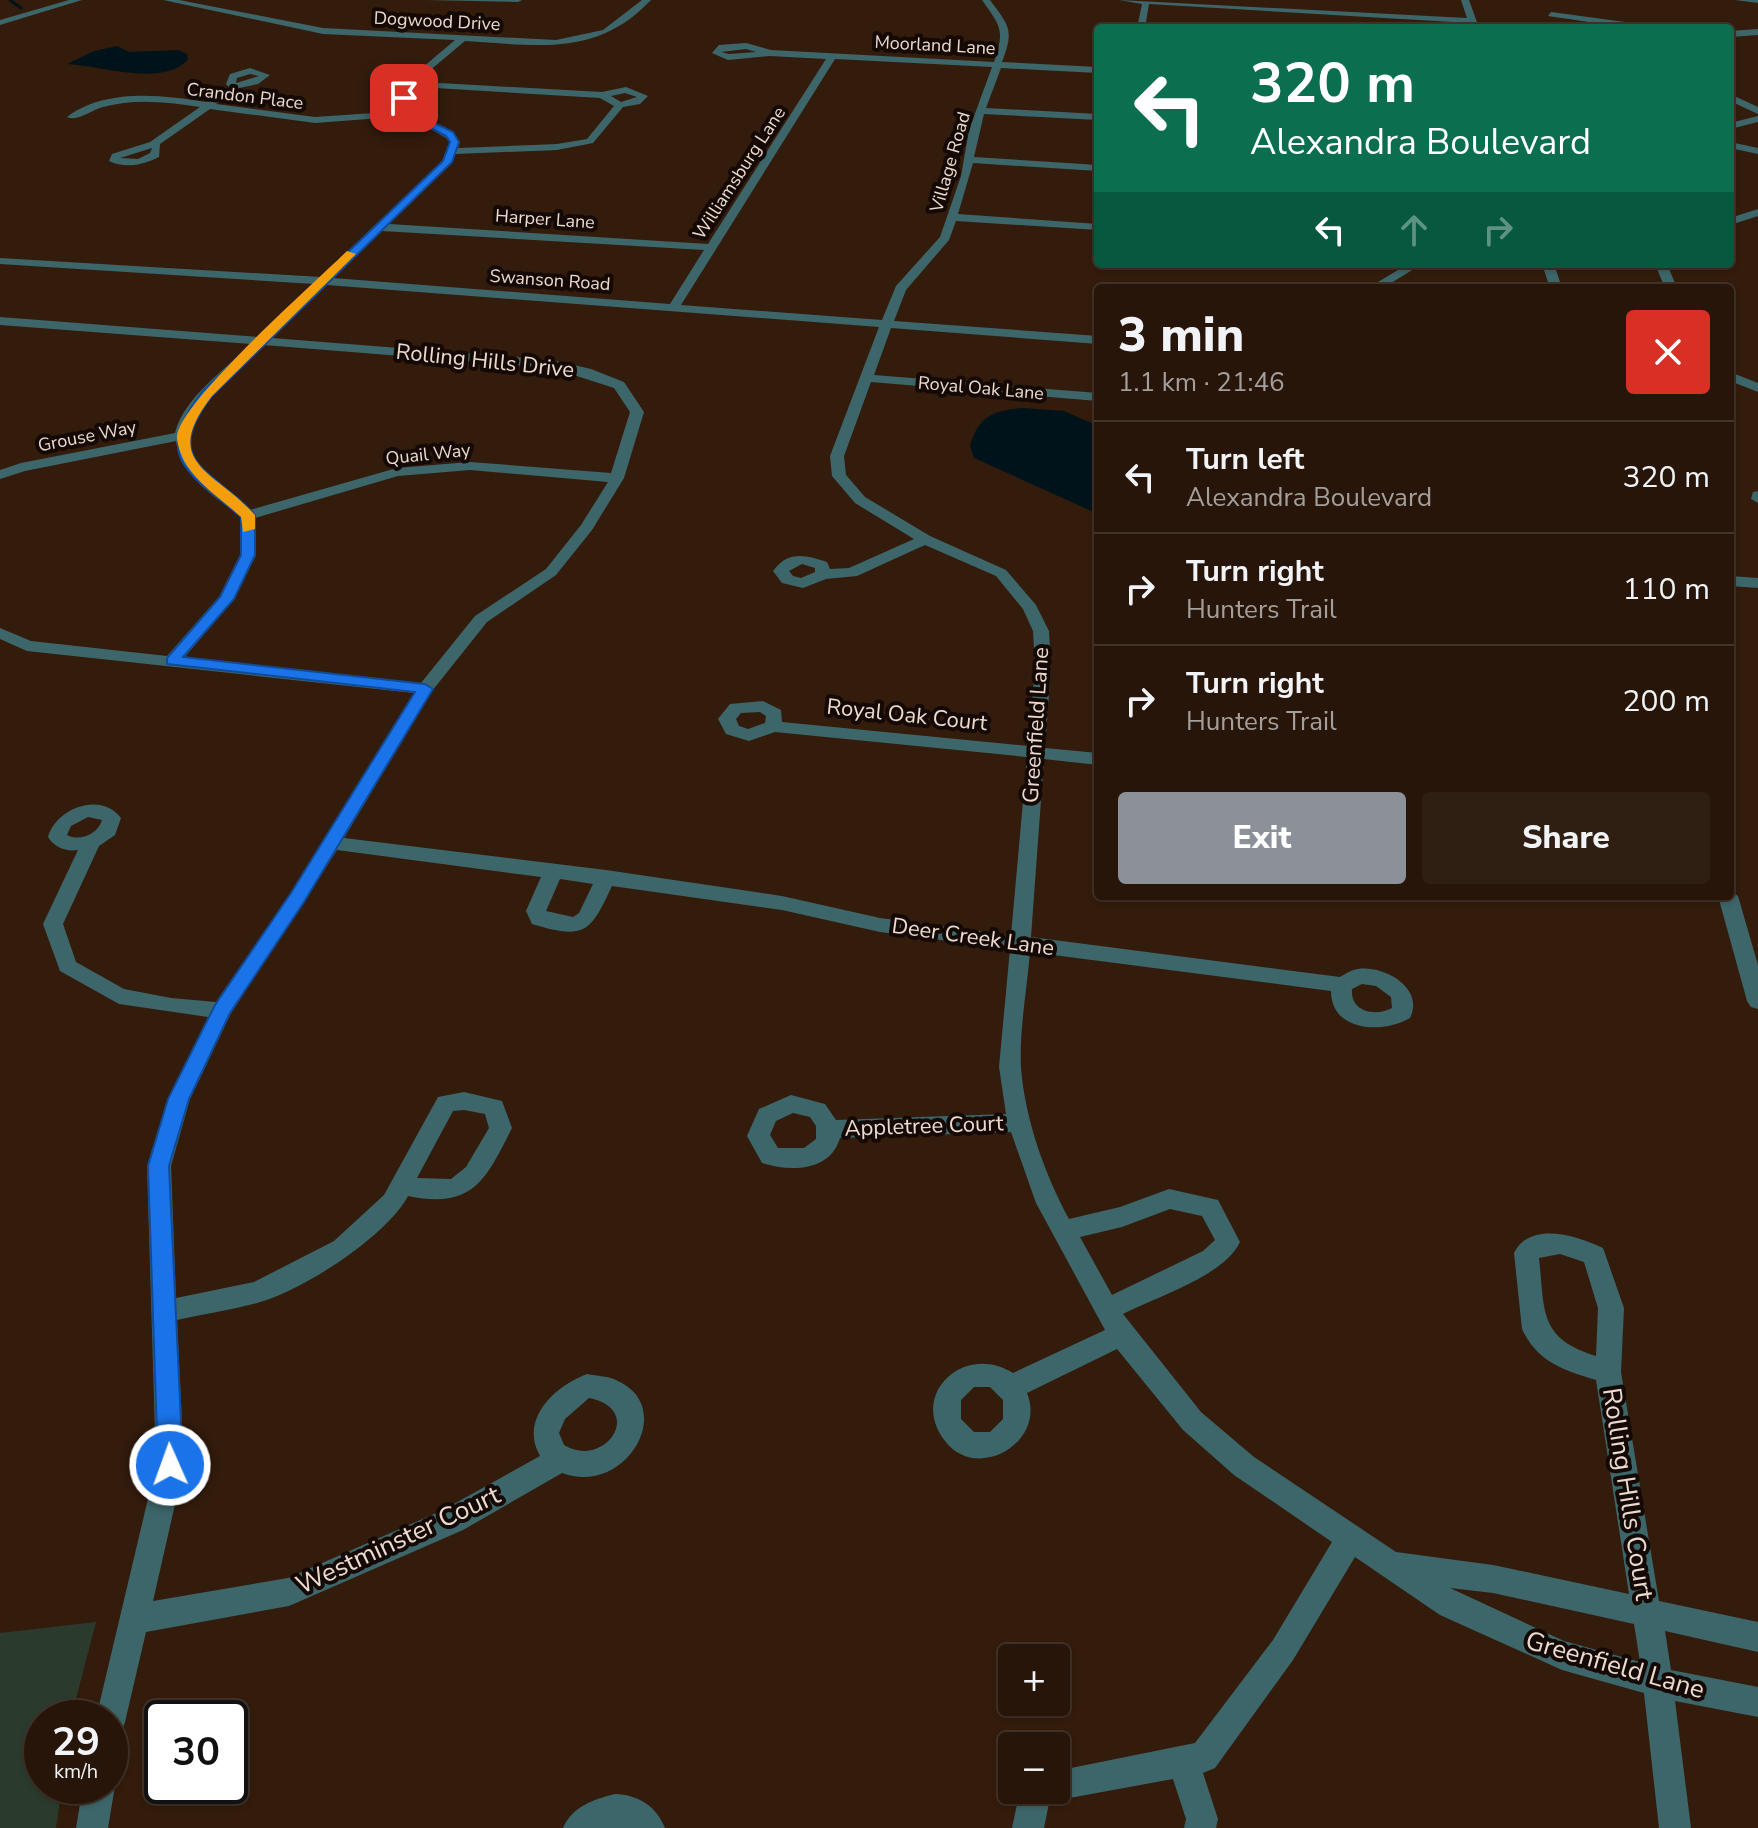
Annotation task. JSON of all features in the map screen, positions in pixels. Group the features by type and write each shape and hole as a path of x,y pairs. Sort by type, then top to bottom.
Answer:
{"street":[{"path":"0,23 78,0"},
{"name":"Dogwood Drive","path":"167,0 323,31 556,43 593,40 614,30 647,0"},
{"path":"430,0 518,0"},
{"name":"Village Road","path":"888,324 900,289 945,238 966,176 967,160 1007,29 986,0"},
{"path":"1123,0 1266,15 1474,24 1465,0"},
{"path":"1739,0 1758,1"},
{"path":"1142,24 1146,1"},
{"path":"1551,14 1620,24"},
{"path":"1734,34 1758,32"},
{"path":"172,661 226,599 248,555 248,515 190,466 182,436 188,418 207,394 447,162 455,142 450,134 408,113 404,98 425,70 462,39"},
{"name":"Moorland Lane","path":"770,53 734,46 719,48 716,53 728,57 770,53 1094,70"},
{"name":"Williamsburg Lane","path":"674,307 832,56"},
{"path":"415,84 602,95 626,90 643,96 637,102 620,105 602,95"},
{"path":"153,144 236,86"},
{"path":"1734,99 1758,111"},
{"name":"Crandon Place","path":"72,117 93,106 126,100 208,105 311,120 408,113"},
{"path":"453,151 557,147 568,154 580,154 598,148 590,141 620,105"},
{"path":"981,111 1094,117"},
{"path":"1734,125 1758,119"},
{"path":"1734,146 1758,151"},
{"path":"967,160 1094,168"},
{"path":"1736,221 1758,212"},
{"path":"952,217 1094,227"},
{"path":"1736,221 1758,227"},
{"name":"Harper Lane","path":"379,227 710,247"},
{"name":"Swanson Road","path":"0,261 323,281 1094,340"},
{"path":"1381,284 1409,268"},
{"name":"Rolling Hills Drive","path":"0,321 498,359 586,372 619,385 637,412 617,478 587,527 551,572 481,619 425,689 298,898 222,1010 179,1099 159,1166 170,1465 115,1700"},
{"name":"Greenfield Lane","path":"888,324 864,378 837,456 839,476 860,500 925,539 1001,573 1030,608 1041,631 1042,656 1010,1067 1019,1123 1048,1203 1121,1335 1192,1421 1244,1466 1450,1605 1509,1634 1562,1655 1658,1682 1758,1702"},
{"name":"Royal Oak Lane","path":"864,378 1094,397"},
{"path":"1734,378 1758,388"},
{"name":"Grouse Way","path":"0,475 21,467 182,436"},
{"name":"Quail Way","path":"248,515 397,472 470,466 617,478"},
{"path":"823,574 867,569 925,539"},
{"path":"1734,581 1758,583"},
{"path":"0,633 27,646 425,689"},
{"name":"Royal Oak Court","path":"773,726 1035,752"},
{"path":"1035,752 1094,759"},
{"path":"91,842 53,924 67,966 119,996 171,1006 222,1010"},
{"name":"Deer Creek Lane","path":"329,843 606,877 782,903 880,925 1342,985"},
{"path":"554,870 536,911 539,919 576,925 587,917 606,877"},
{"path":"1729,900 1758,1001"},
{"name":"Appletree Court","path":"829,1129 1019,1123"},
{"path":"166,1311 258,1292 343,1248 392,1202 403,1185"},
{"path":"1063,1231 1122,1217 1169,1199 1210,1207 1228,1242 1212,1259 1107,1309"},
{"name":"Rolling Hills Court","path":"1608,1372 1561,1357 1535,1329 1526,1253 1543,1242 1568,1242 1594,1255 1611,1308 1608,1372 1648,1615"},
{"path":"1010,1388 1121,1335"},
{"name":"Westminster Court","path":"135,1619 289,1592 453,1520 560,1459"},
{"path":"1070,1784 1204,1757 1283,1650 1351,1537"},
{"name":"Greenfield Lane","path":"1395,1566 1493,1579 1758,1637"},
{"path":"1648,1615 1675,1828"},
{"path":"1183,1761 1202,1819 1200,1828"},
{"path":"92,1828 96,1804"},
{"path":"1028,1828 1033,1804"},
{"path":"579,1828 592,1816 610,1810 629,1811 644,1820 649,1828"}],"green space":[{"path":"96,1622 76,1700 24,1700 24,1804 59,1804 56,1828 0,1828 0,1633"}],"water":[{"path":"117,46 129,52 179,50 187,54 188,60 177,68 147,74 67,64 94,51"},
{"path":"1023,408 1064,411 1094,424 1094,512 974,458 970,446 978,428 989,416"}],"waterway":[{"path":"10,0 21,8"}],"slow traffic":[{"path":"248,529 248,515 190,466 182,436 188,418 207,394 351,254"}],"route":[{"path":"170,1465 159,1166 179,1099 222,1010 298,898 425,689 172,661 226,599 248,555 248,515 190,466 182,436 188,418 207,394 447,162 455,142 450,134 408,113 403,104 404,98"}]}
